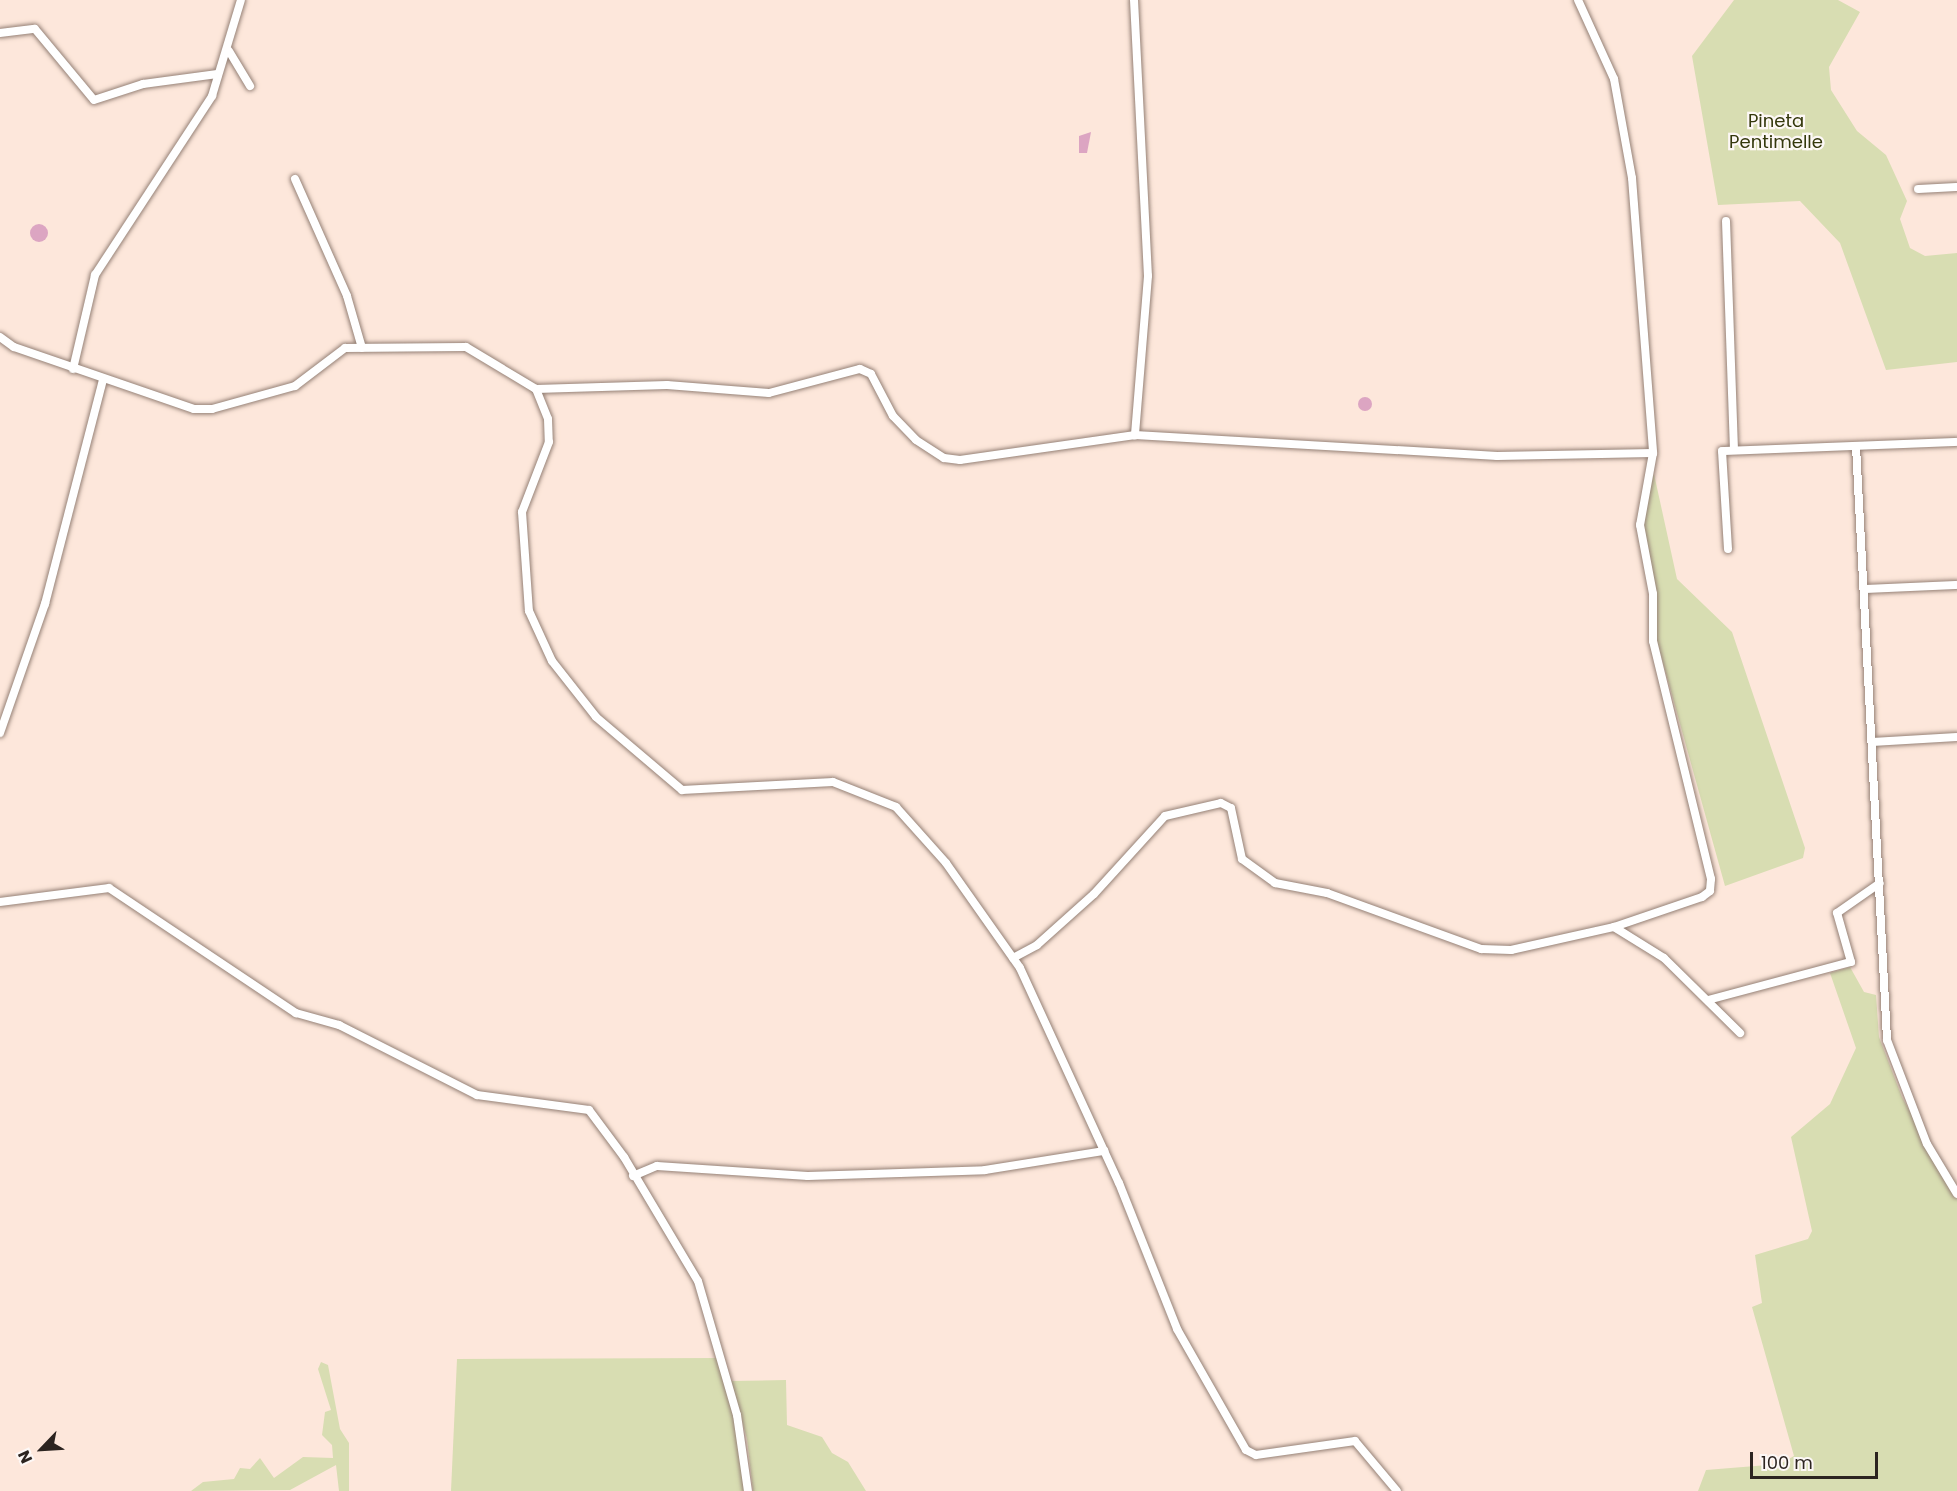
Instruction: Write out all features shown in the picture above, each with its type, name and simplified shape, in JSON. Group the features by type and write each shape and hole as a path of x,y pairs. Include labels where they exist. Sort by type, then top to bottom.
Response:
{"street":[{"path":"73,369 95,275 212,96 217,74 229,51 241,0"},
{"path":"1134,0 1148,276 1135,435"},
{"path":"1013,958 1037,945 1094,894 1165,816 1221,803 1231,808 1242,859 1275,883 1327,893 1481,949 1511,950 1614,927 1710,891 1653,640 1653,594 1640,525 1653,453 1627,149 1614,79 1578,0"},
{"path":"0,33 35,29 94,100 143,84 217,74"},
{"path":"229,51 250,86"},
{"path":"295,179 347,296 362,348"},
{"path":"1918,189 1957,187"},
{"path":"1726,221 1734,450"},
{"path":"0,337 73,369 165,402 212,409 295,386 336,352 362,348 466,347 536,389 668,385 769,393 860,369 880,387 903,428 944,458 985,457 1135,435 1497,456 1653,453"},
{"path":"0,733 45,604 103,379"},
{"path":"536,389 548,419 549,442 522,512 529,611 552,661 596,717 682,790 833,782 896,807 946,863 1013,958 1104,1151 1177,1329 1246,1449 1256,1455 1355,1441 1397,1491"},
{"path":"1728,549 1722,451 1957,442"},
{"path":"1856,446 1887,1040 1927,1144 1957,1194"},
{"path":"1864,589 1957,585"},
{"path":"1872,742 1957,737"},
{"path":"1707,1000 1851,962 1837,913 1880,884"},
{"path":"0,902 109,888 296,1013 339,1025 477,1095 589,1110 698,1281 737,1414 748,1491"},
{"path":"1614,927 1640,939 1740,1033"},
{"path":"633,1176 657,1166 808,1176 985,1170 1104,1151"}],"green space":[{"name":"Pineta Pentimelle","path":"1734,0 1838,0 1860,12 1829,67 1831,90 1857,131 1886,155 1907,201 1900,219 1910,248 1925,256 1957,253 1957,362 1886,370 1840,243 1800,201 1718,205 1692,56"},
{"path":"1654,474 1677,579 1732,632 1805,848 1803,858 1725,886 1657,641 1657,595 1641,513"},
{"path":"1850,967 1864,992 1876,995 1879,1037 1902,1097 1957,1199 1957,1491 1698,1491 1706,1470 1780,1464 1794,1456 1752,1307 1762,1303 1755,1255 1808,1239 1812,1231 1791,1137 1830,1104 1856,1048 1830,973"},
{"path":"718,1358 737,1414 747,1491 451,1491 457,1359"},
{"path":"321,1362 328,1365 340,1429 349,1443 349,1491 339,1491 336,1465 290,1490 191,1491 203,1482 234,1479 240,1468 250,1469 260,1458 274,1478 303,1457 333,1458 332,1445 322,1435 325,1412 331,1410 318,1369"},
{"path":"786,1380 787,1425 822,1437 832,1453 848,1462 866,1491 753,1491 747,1439 731,1381"}],"shaded area":[{"path":"1091,132 1087,153 1079,153 1079,136"},
{"path":"39,224 45,227 48,233 45,239 39,242 33,239 30,233 33,227"},
{"path":"1365,397 1370,399 1372,404 1370,409 1365,411 1360,409 1358,404 1360,399"}]}
